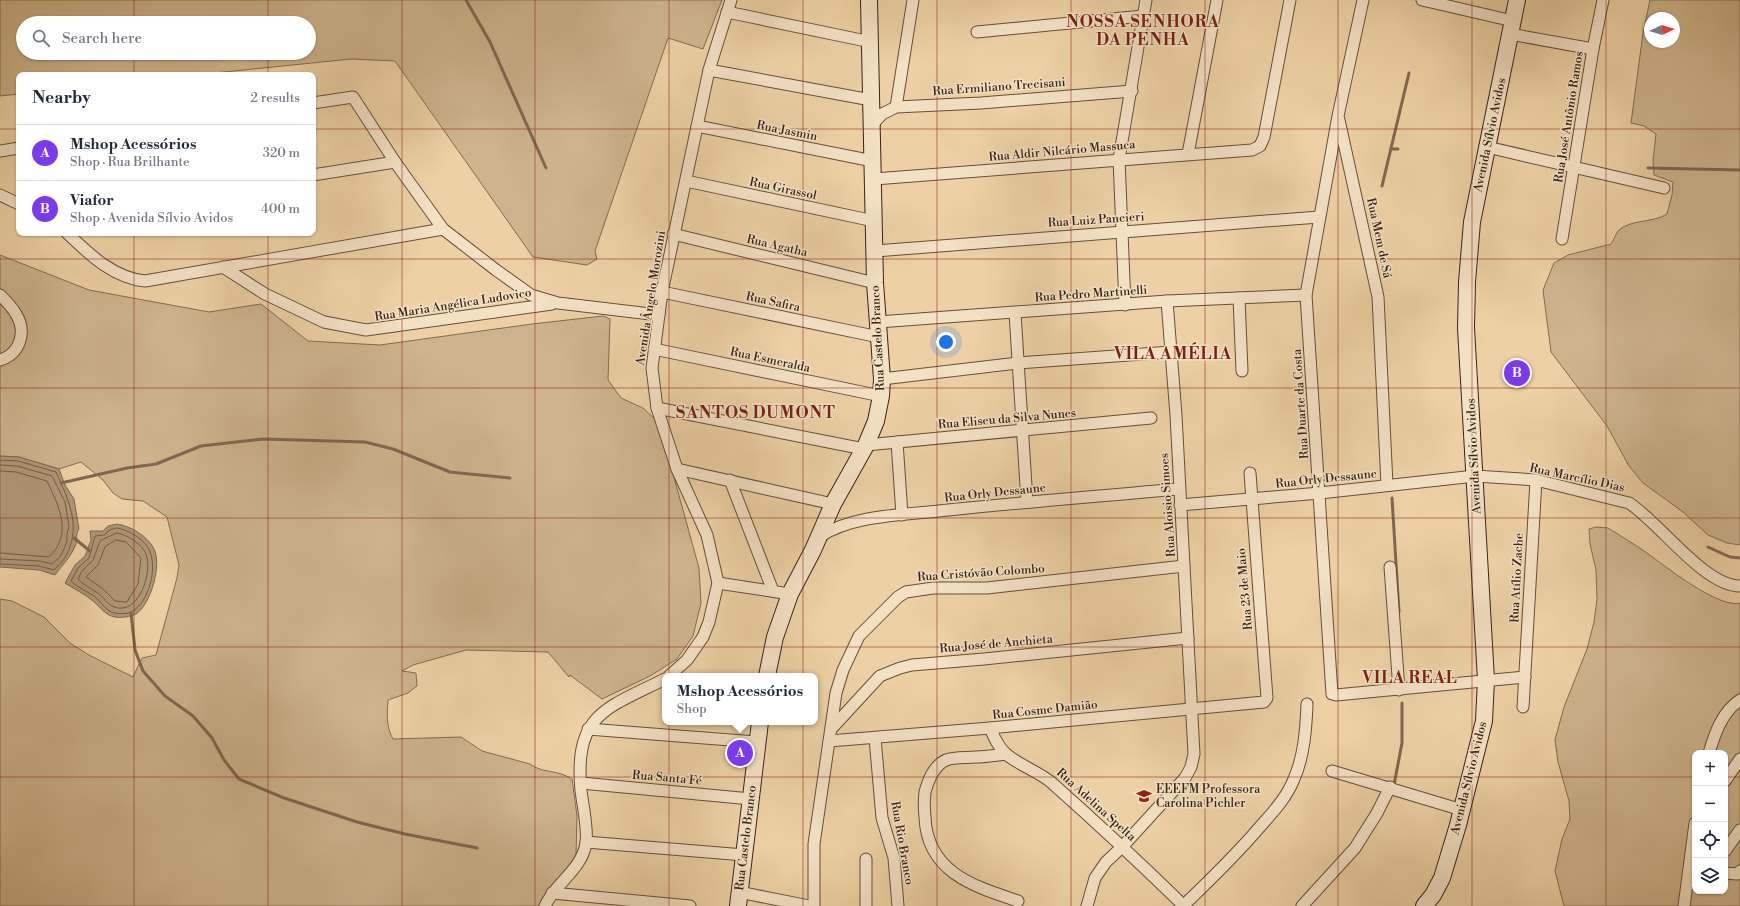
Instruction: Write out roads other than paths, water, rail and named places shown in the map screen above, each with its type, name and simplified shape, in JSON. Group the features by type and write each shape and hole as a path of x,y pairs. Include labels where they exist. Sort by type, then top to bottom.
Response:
{"main road":[{"name":"Rua Castelo Branco","path":"768,673 775,637 790,594 833,504 865,447 876,421 881,396 882,380 875,283 874,179 869,0"},
{"name":"Avenida Sílvio Avidos","path":"1424,906 1433,895 1442,878 1462,810 1484,722 1486,680 1466,328 1467,282 1472,222 1517,0"},
{"name":"Rua Castelo Branco","path":"738,899 751,799 756,742 759,725"}],"street":[{"name":"Avenida Ângelo Morozini","path":"672,673 687,660 703,637 709,622 718,582 707,535 677,469 657,408 652,376 654,349 662,292 673,234 686,181 708,70 732,0"},
{"path":"896,107 913,0"},
{"path":"1126,305 1121,231 1119,159 1132,91 1146,0"},
{"path":"1188,154 1217,0"},
{"name":"Rua Aldir Nilcário Massuca","path":"874,179 1119,159 1252,150 1260,146 1264,137 1290,0"},
{"name":"Rua Mem de Sá","path":"1363,0 1338,116 1378,297 1387,486"},
{"path":"1422,0 1512,28 1593,49"},
{"name":"Rua José Antônio Ramos","path":"1562,239 1593,49 1603,0"},
{"path":"727,12 871,42"},
{"path":"977,32 1143,16"},
{"path":"708,70 871,100"},
{"name":"Rua Ermiliano Trecisani","path":"872,124 882,114 896,107 981,103 1132,91"},
{"path":"316,103 350,97 355,99 395,162 443,229 531,295 558,303 659,315"},
{"name":"Rua Duarte da Costa","path":"1338,116 1306,295 1332,694 1336,695 1399,690"},
{"name":"Rua Jasmin","path":"697,126 873,161"},
{"path":"0,151 16,148"},
{"path":"1487,148 1575,166 1664,188"},
{"path":"316,175 395,162"},
{"name":"Rua Girassol","path":"686,181 874,222"},
{"path":"0,195 16,203"},
{"name":"Rua Luiz Pancieri","path":"875,251 1319,217"},
{"path":"70,236 97,260 120,275 135,280 145,281 443,229"},
{"name":"Rua Agatha","path":"673,234 875,283"},
{"name":"Rua Maria Angélica Ludovico","path":"223,267 265,294 324,322 366,330 558,303"},
{"name":"Rua Safira","path":"662,292 879,329"},
{"path":"0,295 17,316 21,334 20,343 12,354 0,360"},
{"name":"Rua Pedro Martinelli","path":"879,329 1015,313 1167,301 1306,295"},
{"path":"1239,298 1242,372"},
{"name":"Rua Aloisio Simoes","path":"1087,906 1099,871 1190,771 1194,754 1184,566 1167,301"},
{"path":"1015,313 1027,502"},
{"name":"Rua Esmeralda","path":"654,349 881,396"},
{"path":"882,380 1018,363 1171,352"},
{"name":"Rua Eliseu da Silva Nunes","path":"657,408 865,447 897,442 1151,418"},
{"path":"897,442 902,515"},
{"path":"677,469 833,504"},
{"name":"Rua 23 de Maio","path":"1250,473 1267,698 1264,702"},
{"name":"Rua Orly Dessaune","path":"1180,505 1320,493 1475,476"},
{"name":"Rua Marcílio Dias","path":"1475,476 1536,480 1629,503 1641,512 1688,556 1716,578 1732,586 1740,586"},
{"path":"730,480 773,591"},
{"name":"Rua Atílio Zache","path":"1523,707 1536,480"},
{"name":"Rua Orly Dessaune","path":"818,537 846,523 902,515 1027,502 1179,489"},
{"name":"Rua Cristóvão Colombo","path":"814,906 814,844 836,693 842,670 859,636 898,597 906,592 933,588 987,588 1184,566"},
{"path":"1390,567 1399,690 1525,676"},
{"path":"718,582 790,594"},
{"name":"Rua José de Anchieta","path":"832,728 870,684 880,676 895,669 912,665 1188,638"},
{"path":"545,906 552,893 578,863 586,842 580,760 588,729 595,719 611,706 662,680"},
{"path":"1710,750 1714,737 1724,716 1729,708 1740,700"},
{"name":"Rua Cosme Damião","path":"829,741 990,728 1264,702"},
{"path":"1184,906 1235,856 1281,803 1294,779 1299,761 1306,730 1307,704"},
{"name":"Rua Adelina Spelta","path":"990,728 996,741 1006,754 1044,776 1123,846 1184,906"},
{"path":"588,729 756,742"},
{"name":"Rua Rio Branco","path":"875,738 882,818 894,858 898,906"},
{"path":"1006,754 955,758 941,764 933,771 927,783 924,799 925,828 932,847 940,860 949,870 986,890 1018,901"},
{"path":"1728,777 1740,759"},
{"path":"1332,771 1390,787 1462,810"},
{"name":"Rua Santa Fé","path":"581,783 751,799"},
{"path":"1302,906 1355,848 1377,813 1390,787"},
{"path":"1728,847 1740,830"},
{"path":"586,842 744,855"},
{"path":"1684,906 1692,844"},
{"path":"866,859 866,906"},
{"path":"1728,874 1731,875 1740,871"},
{"path":"552,893 690,906"},
{"path":"738,899 809,906"}],"water":[{"path":"0,456 19,457 59,469 65,485 74,499 79,529 77,533 77,542 69,557 55,575 39,570 0,567"},
{"path":"117,524 133,529 148,540 154,549 157,564 154,584 146,602 136,614 123,617 109,615 90,598 65,583 75,565 85,556 91,540 90,531 103,531 108,526"}],"waterway":[{"path":"466,0 490,42 546,168"},
{"path":"1382,186 1409,73"},
{"path":"1391,149 1398,149"},
{"path":"1648,168 1740,170"},
{"path":"61,483 127,468 156,464 201,446 263,439 365,442 393,449 450,472 510,478"},
{"path":"1392,498 1399,612"},
{"path":"74,538 90,551"},
{"path":"1708,547 1730,557 1740,558"},
{"path":"131,613 135,650 143,671 165,696 193,716 212,738 224,760 239,779 284,798 357,822 405,834 477,848"},
{"path":"1394,785 1402,743 1402,703"}],"place":[{"name":"Viafor","path":"1517,373"},
{"name":"Mshop Acessórios","path":"740,753"},
{"name":"EEEFM Professora Carolina Pichler","path":"1144,796"}],"district":[{"name":"NOSSA SENHORA DA PENHA","path":"1143,31"},
{"name":"VILA AMÉLIA","path":"1173,354"},
{"name":"SANTOS DUMONT","path":"756,413"},
{"name":"VILA REAL","path":"1410,678"}]}
